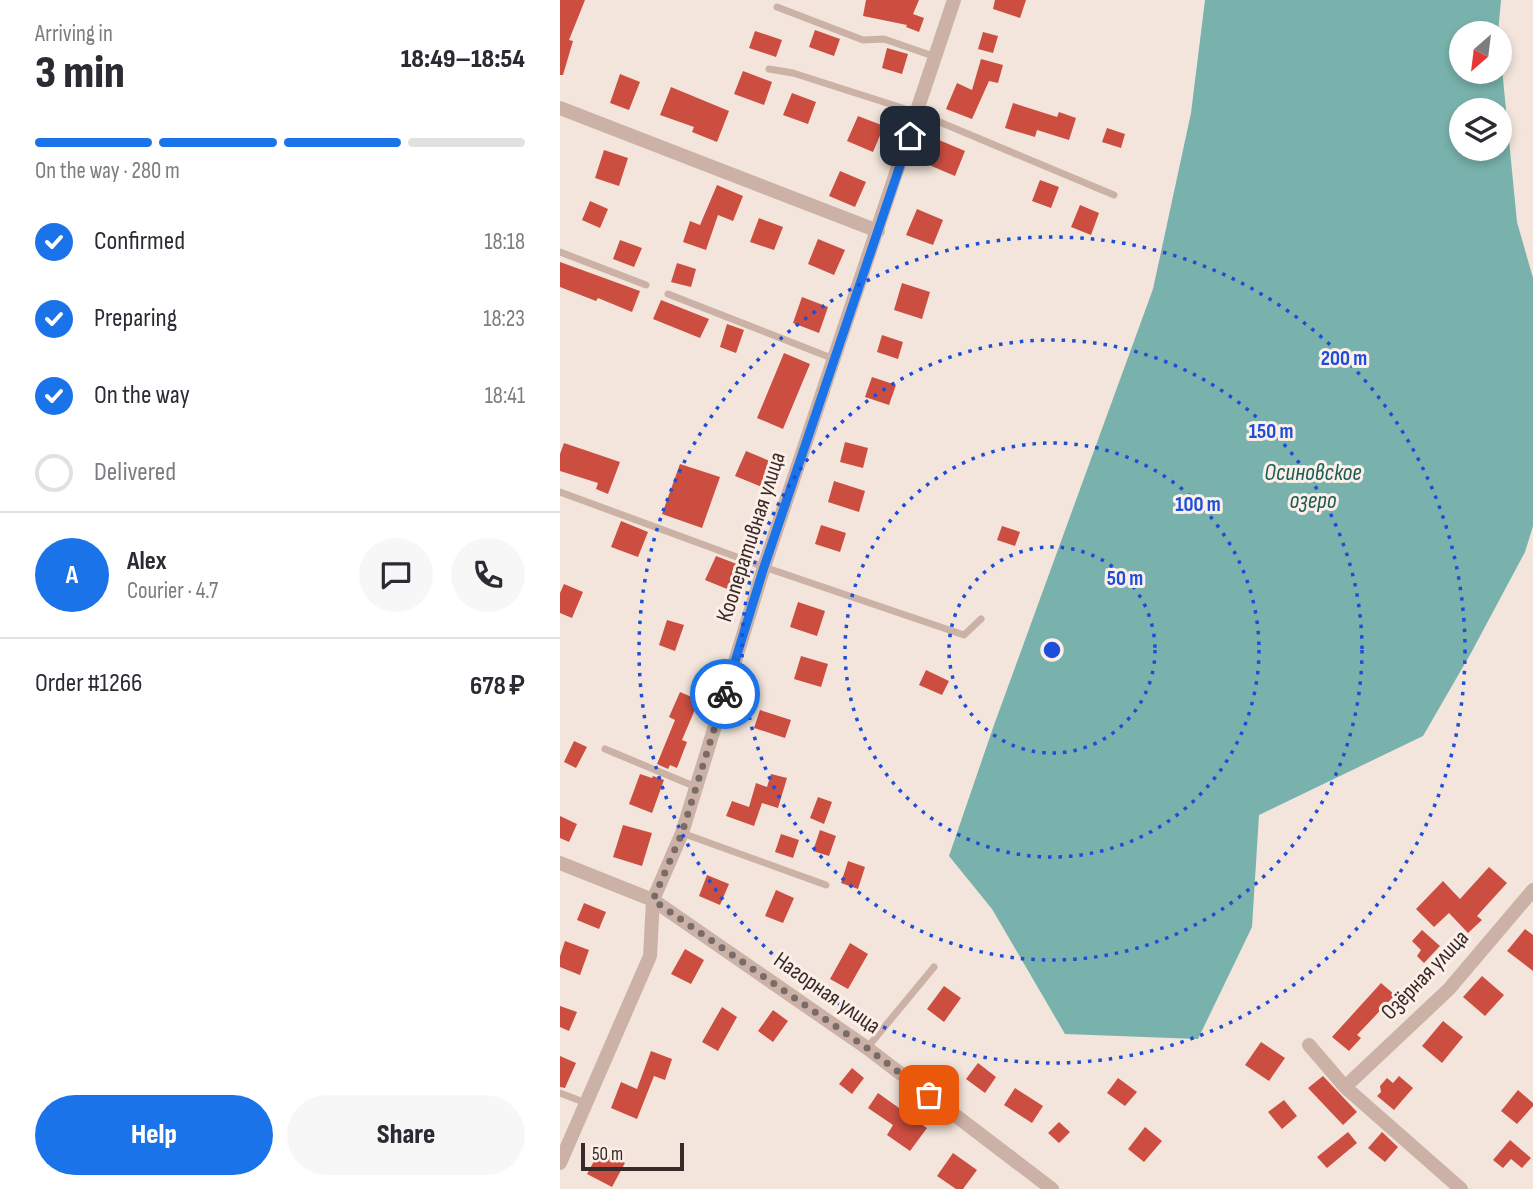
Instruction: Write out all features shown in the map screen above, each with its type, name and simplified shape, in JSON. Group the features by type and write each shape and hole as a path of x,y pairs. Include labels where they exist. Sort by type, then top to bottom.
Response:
{"street":[{"name":"Кооперативная улица","path":"560,1163 650,956 653,900 682,833 764,567 954,0"},
{"path":"560,108 878,231"},
{"name":"Нагорная улица","path":"560,863 653,900 867,1048 1052,1189"},
{"name":"Озёрная улица","path":"1345,1087 1449,989 1533,890"},
{"path":"1309,1045 1345,1087 1461,1189"}],"lane":[{"path":"777,7 863,40 884,39 936,57"},
{"path":"769,69 793,73 918,113 1114,195"},
{"path":"560,252 646,285"},
{"path":"668,294 834,359"},
{"path":"560,492 764,567 964,635 981,619"},
{"path":"605,749 696,787"},
{"path":"682,833 826,885"},
{"path":"867,1048 934,967"},
{"path":"560,1093 586,1103"}],"water":[{"name":"Осиновское озеро","path":"1205,0 1501,0 1499,21 1449,21 1449,84 1504,84 1505,98 1449,98 1449,161 1511,161 1517,222 1533,278 1533,526 1525,552 1423,736 1259,815 1252,927 1198,1039 1065,1034 992,909 949,856 1153,289 1191,113"}],"building":[{"path":"560,0 585,0 569,40 573,41 563,75 560,75"},
{"path":"866,0 919,0 913,14 924,18 919,32 906,27 907,25 863,16"},
{"path":"995,0 1026,0 1020,18 993,9"},
{"path":"815,30 840,39 834,56 809,47"},
{"path":"755,31 782,40 776,57 749,48"},
{"path":"983,32 998,36 993,53 978,49"},
{"path":"887,48 908,54 902,74 882,68"},
{"path":"981,59 1003,65 998,83 989,81 972,119 946,109 957,83 972,90"},
{"path":"743,71 772,82 764,105 734,94"},
{"path":"620,74 640,82 629,110 610,103"},
{"path":"671,87 729,111 717,142 692,132 694,127 660,115"},
{"path":"792,93 816,102 808,124 783,115"},
{"path":"1013,103 1057,117 1059,112 1076,118 1069,140 1037,130 1035,137 1005,128"},
{"path":"858,116 884,126 873,152 847,141"},
{"path":"1107,128 1125,134 1121,148 1102,142"},
{"path":"939,140 965,151 955,176 929,165"},
{"path":"604,150 628,158 619,186 595,178"},
{"path":"840,171 866,182 855,207 829,196"},
{"path":"1040,180 1059,187 1051,208 1032,201"},
{"path":"717,185 743,196 733,221 718,215 706,250 683,242 690,221 700,225"},
{"path":"590,201 608,209 600,228 582,220"},
{"path":"1080,205 1099,213 1091,235 1071,227"},
{"path":"917,209 943,220 933,245 906,235"},
{"path":"759,218 783,227 774,250 750,242"},
{"path":"818,239 845,250 834,275 808,264"},
{"path":"620,240 642,248 634,267 613,259"},
{"path":"560,262 640,291 632,312 560,287"},
{"path":"677,263 696,269 691,287 671,282"},
{"path":"902,283 930,292 922,319 894,310"},
{"path":"802,297 828,307 819,333 793,323"},
{"path":"661,300 709,319 700,338 653,319"},
{"path":"727,324 744,330 736,353 720,347"},
{"path":"882,335 903,342 898,359 877,352"},
{"path":"784,353 810,364 783,429 757,418"},
{"path":"872,377 896,385 889,405 865,397"},
{"path":"845,442 868,448 863,468 840,462"},
{"path":"564,443 620,462 608,494 596,489 598,483 560,471 560,454"},
{"path":"746,451 772,462 762,487 735,476"},
{"path":"680,464 720,477 702,528 662,514"},
{"path":"834,481 865,491 859,512 828,502"},
{"path":"621,521 648,532 638,557 611,547"},
{"path":"821,525 846,533 840,552 815,544"},
{"path":"1002,526 1020,532 1015,546 997,540"},
{"path":"716,556 742,566 732,591 705,580"},
{"path":"564,584 583,592 572,618 560,613 560,593"},
{"path":"798,602 825,611 817,636 790,627"},
{"path":"667,620 684,625 675,651 659,645"},
{"path":"801,656 828,664 821,687 794,679"},
{"path":"926,670 949,681 942,695 919,685"},
{"path":"680,692 699,700 682,740 687,742 677,768 670,765 668,769 657,764 675,720 669,717"},
{"path":"760,710 791,720 785,738 754,728"},
{"path":"574,741 587,747 576,768 564,762"},
{"path":"640,774 664,780 652,813 629,804"},
{"path":"771,774 787,778 778,808 762,803 754,826 726,816 732,801 749,807 756,783 767,787"},
{"path":"818,797 832,802 824,824 810,818"},
{"path":"560,816 577,824 569,842 560,838"},
{"path":"623,825 652,833 642,866 613,857"},
{"path":"820,830 836,836 829,856 813,851"},
{"path":"781,834 799,840 793,858 775,852"},
{"path":"848,861 865,867 858,889 841,883"},
{"path":"1489,867 1507,883 1477,916 1482,920 1468,933 1449,913 1434,927 1416,909 1443,881 1460,899"},
{"path":"707,875 729,884 720,905 699,896"},
{"path":"776,890 794,898 783,923 765,916"},
{"path":"584,903 606,912 599,929 577,920"},
{"path":"1525,929 1533,935 1533,971 1507,951"},
{"path":"1422,930 1440,946 1424,963 1417,956 1421,950 1412,941"},
{"path":"565,941 589,950 580,975 560,967"},
{"path":"850,943 868,954 848,989 830,979"},
{"path":"685,949 704,960 691,984 671,974"},
{"path":"1482,976 1504,995 1485,1016 1463,997"},
{"path":"1381,983 1395,995 1357,1035 1361,1038 1349,1051 1332,1037"},
{"path":"944,986 961,998 944,1022 927,1009"},
{"path":"560,1006 577,1012 569,1031 560,1027"},
{"path":"722,1007 737,1017 718,1051 702,1042"},
{"path":"773,1010 788,1021 773,1042 758,1031"},
{"path":"1443,1021 1463,1037 1442,1063 1422,1046"},
{"path":"1261,1042 1285,1058 1269,1081 1245,1065"},
{"path":"651,1051 672,1059 665,1080 654,1076 637,1119 611,1108 621,1082 637,1089"},
{"path":"560,1056 576,1063 565,1088 560,1087"},
{"path":"978,1063 996,1077 985,1093 966,1079"},
{"path":"852,1068 864,1078 852,1094 839,1084"},
{"path":"1323,1076 1357,1112 1343,1125 1308,1088"},
{"path":"1399,1076 1413,1088 1394,1110 1377,1096 1381,1092 1380,1086 1387,1078 1393,1083"},
{"path":"1118,1078 1137,1092 1125,1106 1107,1093"},
{"path":"1015,1088 1043,1106 1032,1123 1004,1105"},
{"path":"1518,1090 1533,1106 1517,1124 1501,1111"},
{"path":"878,1093 927,1128 910,1151 887,1135 893,1125 868,1108"},
{"path":"1284,1100 1297,1116 1282,1129 1268,1112"},
{"path":"1059,1122 1070,1132 1059,1143 1048,1133"},
{"path":"1145,1127 1162,1141 1144,1162 1128,1149"},
{"path":"1348,1132 1357,1143 1327,1168 1317,1157"},
{"path":"1382,1132 1398,1147 1385,1162 1368,1148"},
{"path":"1510,1140 1531,1158 1522,1168 1511,1159 1503,1168 1493,1160"},
{"path":"600,1150 625,1163 612,1187 587,1174"},
{"path":"953,1153 977,1170 963,1189 956,1189 937,1176"}],"way so far":[{"path":"725,694 682,833 653,900 867,1048 929,1095"}],"route":[{"path":"725,694 764,567 910,136"}]}
